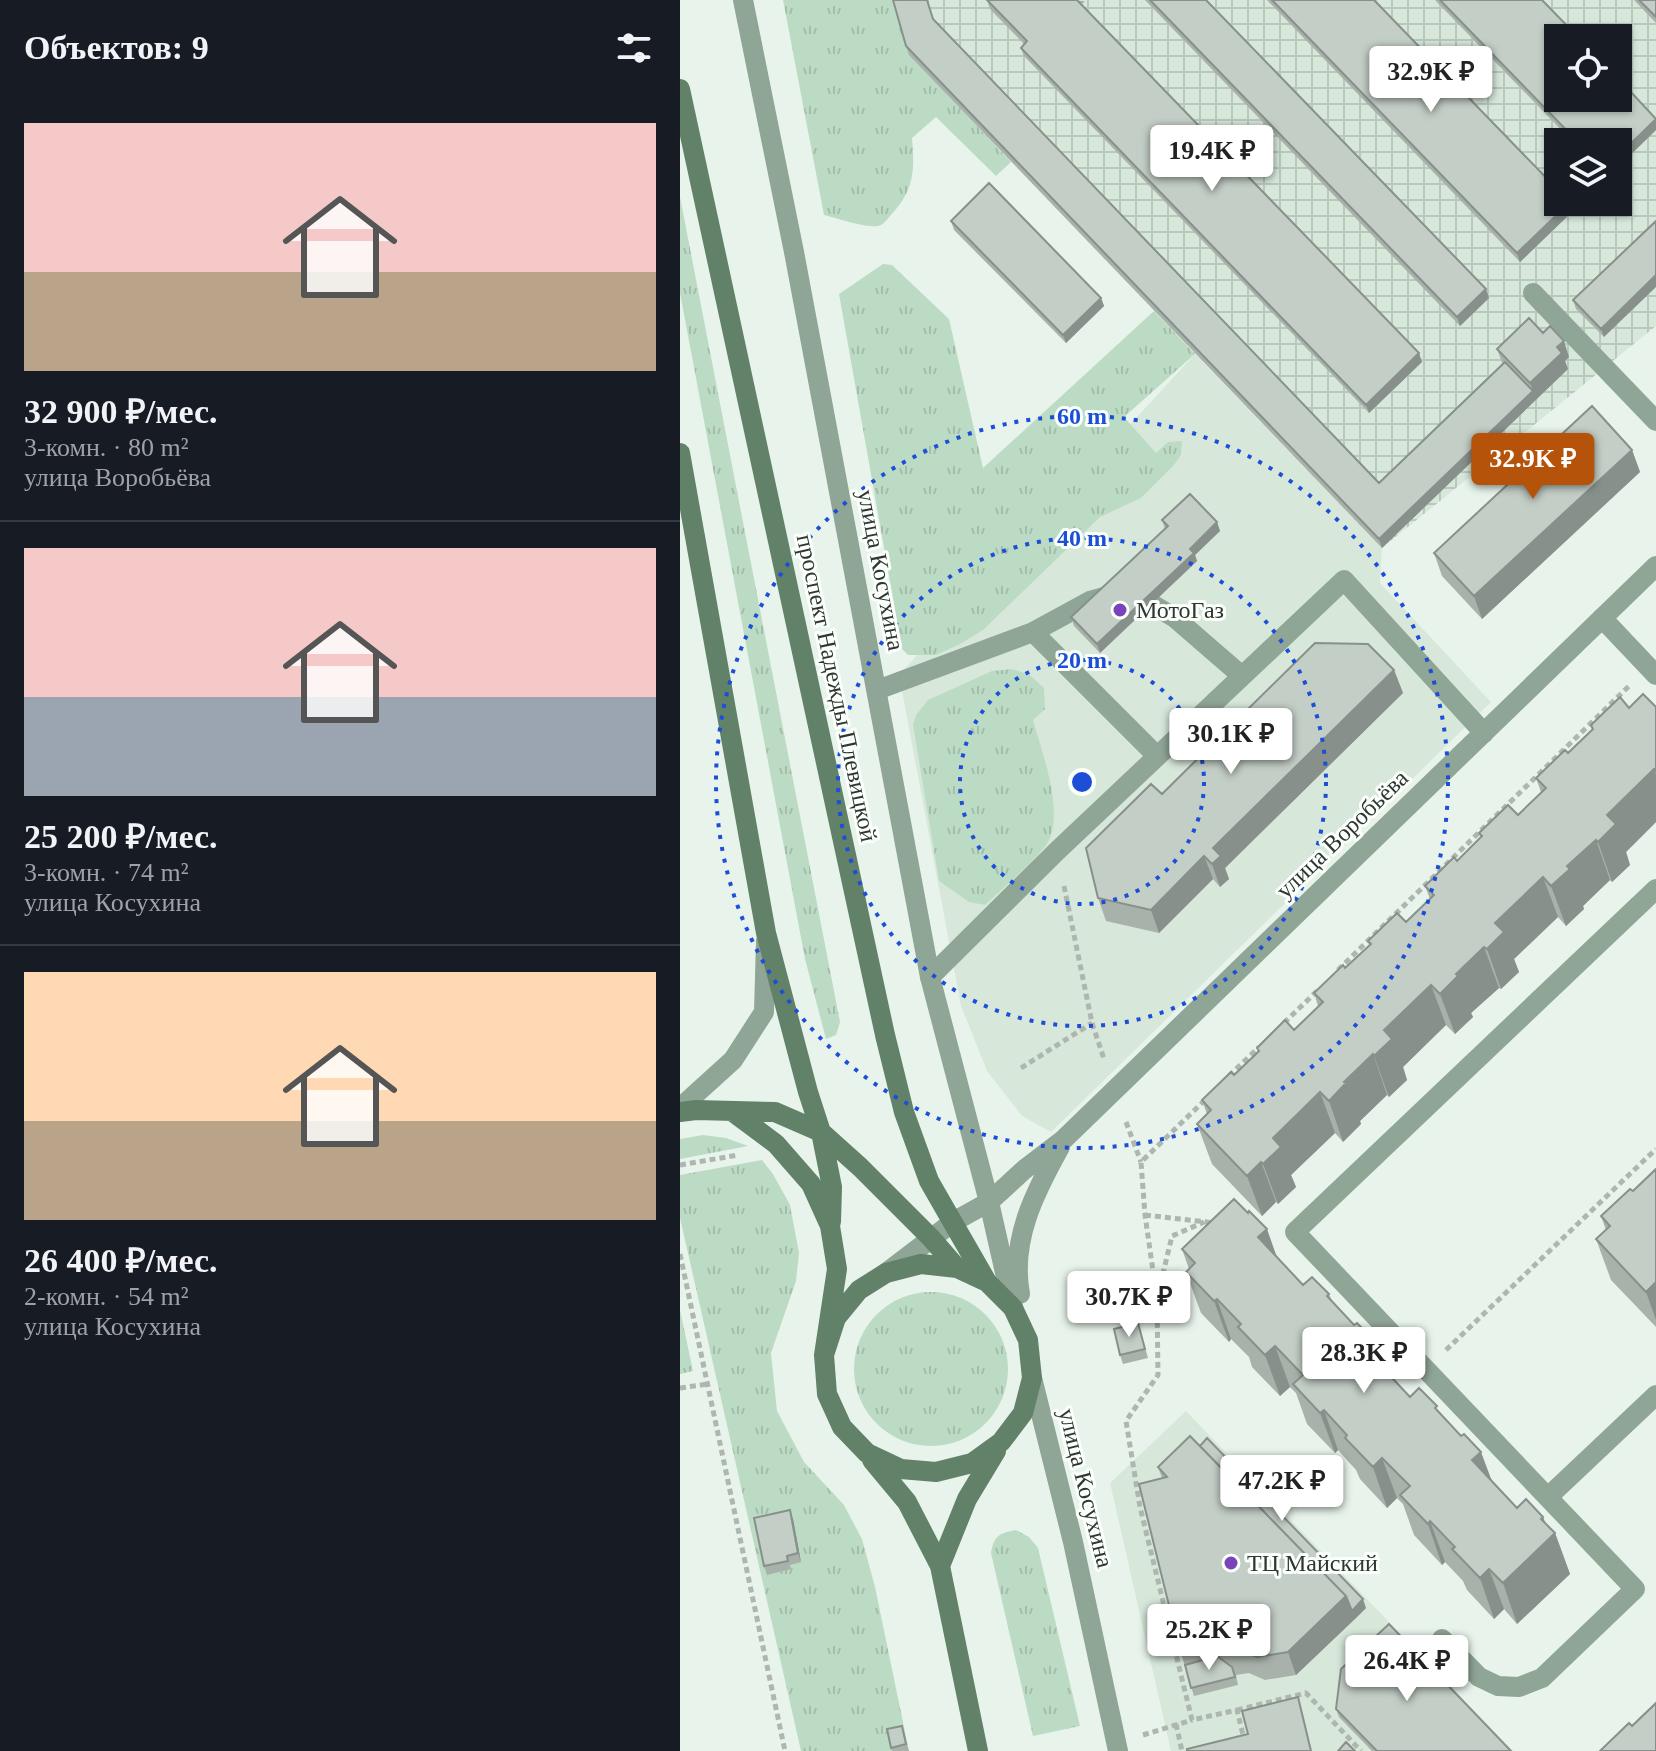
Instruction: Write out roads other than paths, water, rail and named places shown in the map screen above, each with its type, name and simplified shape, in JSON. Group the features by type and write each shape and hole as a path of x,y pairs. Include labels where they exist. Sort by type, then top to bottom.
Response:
{"main road":[{"name":"проспект Надежды Плевицкой","path":"680,89 904,1112 929,1181 987,1282"},
{"path":"680,453 766,933 821,1132 832,1187 830,1226 837,1269 824,1355 827,1394 842,1427 907,1502 940,1566 978,1751"},
{"path":"680,1110 775,1112 821,1132 860,1167 957,1268"},
{"path":"733,1112 776,1144 811,1184 830,1226"},
{"path":"824,1355 836,1318 859,1290 886,1273 921,1264 957,1268 987,1282 1013,1308 1028,1340 1032,1378 1023,1413 1001,1442 967,1499 940,1566"},
{"path":"867,1453 901,1469 936,1472 972,1463 1001,1442"}],"street":[{"name":"улица Косухина","path":"743,0 794,252 930,977 989,1202 1013,1308"},
{"path":"1533,293 1656,421"},
{"name":"улица Воробьёва","path":"1063,1140 1656,566"},
{"path":"930,977 1057,851 1344,580 1484,733"},
{"path":"877,690 1033,632 1090,601 1108,596"},
{"path":"1152,604 1175,618 1242,676"},
{"path":"1602,618 1652,671"},
{"path":"1033,632 1157,756"},
{"path":"1442,1639 1479,1677 1498,1686 1519,1687 1542,1678 1635,1589 1295,1232 1656,889"},
{"path":"680,1110 733,1060 764,1012 766,933"},
{"path":"886,1273 953,1222 989,1202 1063,1140"},
{"path":"1028,1340 1018,1285 1020,1244 1027,1211 1063,1140"},
{"name":"улица Косухина","path":"1032,1378 1073,1542 1118,1751"},
{"path":"1548,1497 1656,1395"}],"place":[{"name":"МотоГаз","path":"1120,610"},
{"name":"ТЦ Майский","path":"1231,1563"}]}
